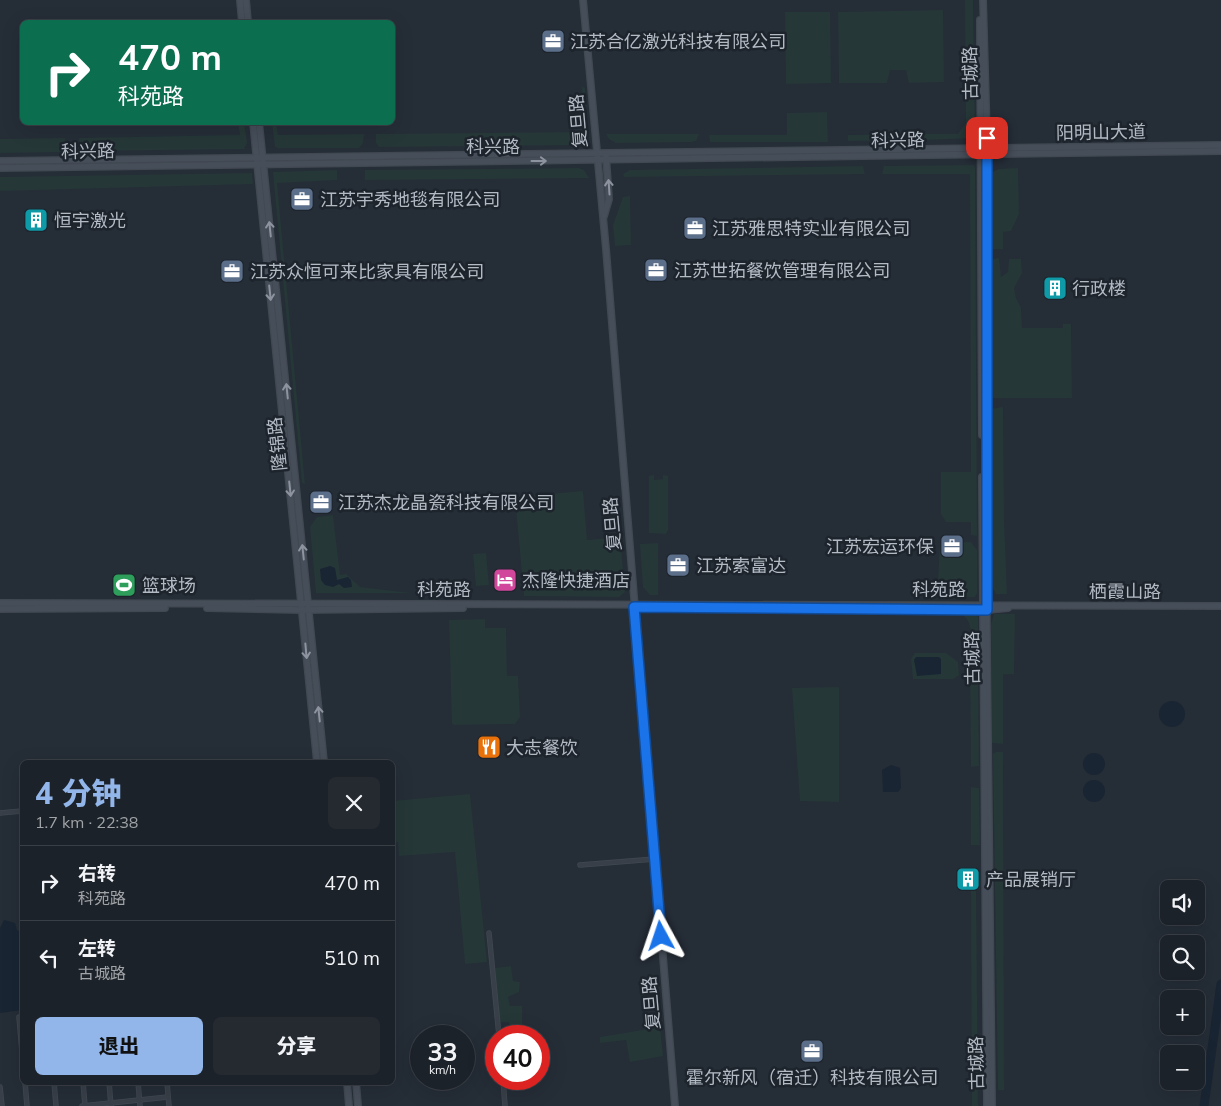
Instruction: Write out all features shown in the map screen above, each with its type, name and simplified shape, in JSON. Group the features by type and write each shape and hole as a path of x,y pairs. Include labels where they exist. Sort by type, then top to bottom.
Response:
{"main road":[{"path":"240,0 242,20"},
{"path":"246,0 248,20"},
{"name":"复旦路","path":"583,0 603,221 675,1106"},
{"name":"古城路","path":"982,0 987,1106"},
{"name":"隆锦路","path":"253,125 260,161"},
{"name":"隆锦路","path":"259,125 260,161 305,606 324,760"},
{"name":"阳明山大道","path":"984,151 1221,145"},
{"name":"科兴路","path":"0,162 260,161 984,151"},
{"name":"阳明山大道","path":"984,151 1221,151"},
{"path":"603,221 609,199 606,156"},
{"name":"科兴路","path":"0,168 260,161"},
{"name":"科苑路","path":"0,603 305,606 1029,606"},
{"name":"隆锦路","path":"305,606 317,760"},
{"name":"科苑路","path":"0,610 305,606"},
{"name":"栖霞山路","path":"1029,606 1221,606"},
{"name":"古城路","path":"984,607 992,1106"},
{"path":"347,1085 349,1106"},
{"path":"356,1085 358,1106"}],"street":[{"path":"0,812 20,811"},
{"path":"580,865 655,859"},
{"path":"490,934 498,1025"},
{"path":"19,1017 20,1029"},
{"path":"25,1085 28,1106"},
{"path":"54,1085 56,1106"},
{"path":"83,1085 84,1106 111,1105 168,1097"},
{"path":"109,1085 111,1105"},
{"path":"138,1085 140,1106"},
{"path":"167,1085 169,1106"},
{"path":"0,1087 2,1106"},
{"path":"504,1090 505,1106"}],"shaded area":[{"path":"965,0 973,0 975,138 924,140 924,134 958,134 966,123"},
{"path":"943,10 944,82 909,83 906,70 890,70 887,83 839,83 838,12"},
{"path":"785,12 830,12 831,83 786,84"},
{"path":"582,86 585,88 587,131 576,145 379,147 376,143 376,134 584,132"},
{"path":"827,112 828,142 710,142 709,135 787,135 787,113"},
{"path":"238,125 244,125 247,143 244,149 82,151 79,138 240,135"},
{"path":"272,125 276,125 278,135 364,134 363,143 359,148 275,147"},
{"path":"606,134 699,134 696,141 691,142 616,143 609,139"},
{"path":"916,134 915,140 848,141 848,135"},
{"path":"65,138 64,152 0,153 0,139"},
{"path":"974,165 977,536 971,535 971,522 946,522 941,514 941,472 971,472 970,174 882,174 884,166"},
{"path":"863,166 865,174 624,177 623,174 630,170"},
{"path":"579,168 584,170 589,178 365,180 365,170"},
{"path":"1018,168 1019,214 1011,231 1003,232 1003,249 992,249 989,244 989,174 999,169"},
{"path":"337,170 337,180 277,183 305,484 302,483 273,172"},
{"path":"252,173 253,184 0,191 0,177"},
{"path":"630,196 631,245 615,246 613,225 623,197"},
{"path":"999,258 1001,277 1008,272 1009,259 1021,259 1022,273 1014,288 1021,308 1022,328 1063,328 1063,324 1071,324 1072,398 991,398 989,263 992,259"},
{"path":"1003,407 1007,594 996,594 991,585 990,409"},
{"path":"654,475 654,480 663,479 663,475 668,476 668,530 666,534 649,533 649,476"},
{"path":"583,491 587,540 620,537 625,592 619,597 524,596 515,497"},
{"path":"333,515 340,575 346,574 360,587 411,593 316,593 310,527 317,517"},
{"path":"971,542 977,550 977,593 975,597 941,597 941,581 938,580 940,545 943,543"},
{"path":"658,543 658,595 650,595 643,587 640,544"},
{"path":"486,553 489,585 476,586 473,554"},
{"name":"篮球场","path":"114,579 134,579 134,590 114,591"},
{"path":"960,614 976,615 978,617 978,653 970,653 970,626 965,617"},
{"path":"994,614 1015,614 1014,674 1003,674 1003,744 992,743 991,625"},
{"path":"485,619 485,628 506,628 507,676 518,676 520,717 515,724 454,725 452,723 449,620"},
{"path":"915,653 946,653 958,662 959,675 953,679 913,679 911,659"},
{"path":"970,664 978,667 979,766 971,767"},
{"path":"839,687 839,802 800,801 792,688"},
{"path":"1003,752 1004,1090 998,1090 993,754"},
{"path":"971,787 979,788 980,845 971,845"},
{"path":"470,794 487,962 465,964 455,852 399,856 398,842 395,842 395,801"},
{"path":"971,889 976,889 978,1106 972,1106"},
{"path":"511,966 513,981 520,982 519,992 508,997 510,1006 522,1006 522,1025 509,1025 509,1022 500,1022 495,968"},
{"path":"660,1027 663,1056 630,1062 626,1040 600,1043 600,1037"}],"water":[{"path":"330,566 335,568 337,580 348,577 351,580 352,587 344,588 339,584 333,587 325,585 321,580 320,569"},
{"path":"916,657 939,657 941,659 941,674 917,676 914,660"},
{"path":"1172,701 1181,705 1185,714 1181,723 1172,727 1163,723 1159,714 1163,705"},
{"path":"1094,753 1102,756 1105,764 1102,772 1094,775 1086,772 1083,764 1086,756"},
{"path":"891,765 900,768 901,788 898,792 883,792 882,770"},
{"path":"1094,780 1102,783 1105,791 1102,799 1094,802 1086,799 1083,791 1086,783"},
{"path":"4,920 15,923 17,930 20,932 20,1010 0,1013 0,928"}],"waterway":[{"path":"1204,1106 1221,984"}],"place":[{"name":"江苏合亿激光科技有限公司","path":"553,41"},
{"name":"江苏宇秀地毯有限公司","path":"302,199"},
{"name":"恒宇激光","path":"36,220"},
{"name":"江苏雅思特实业有限公司","path":"695,228"},
{"name":"江苏世拓餐饮管理有限公司","path":"656,270"},
{"name":"江苏众恒可来比家具有限公司","path":"232,271"},
{"name":"行政楼","path":"1055,288"},
{"name":"江苏杰龙晶瓷科技有限公司","path":"321,502"},
{"name":"江苏宏运环保","path":"952,546"},
{"name":"江苏索富达","path":"678,565"},
{"name":"杰隆快捷酒店","path":"505,580"},
{"name":"篮球场","path":"124,585"},
{"name":"大志餐饮","path":"489,747"},
{"name":"产品展销厅","path":"968,879"},
{"name":"霍尔新风（宿迁）科技有限公司","path":"812,1051"}],"route":[{"path":"661,936 634,607 987,610 985,464 987,138"}]}
